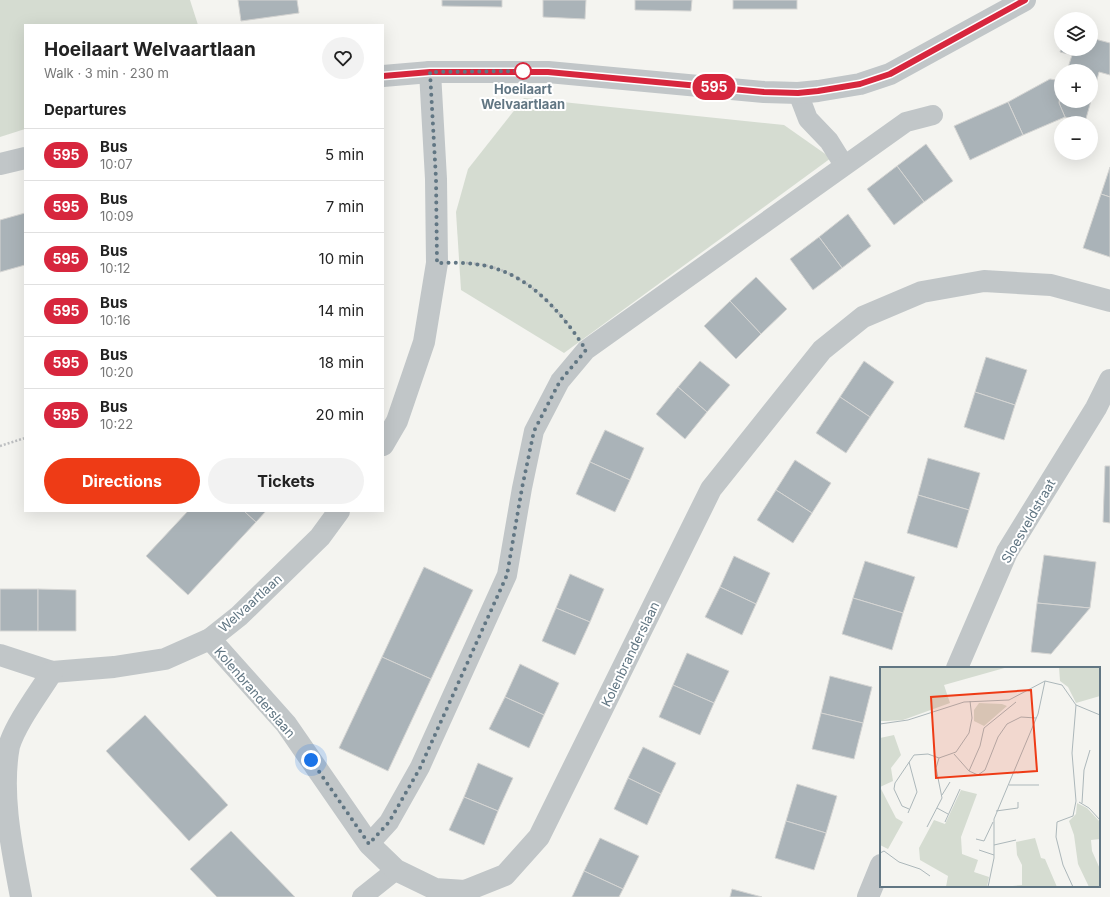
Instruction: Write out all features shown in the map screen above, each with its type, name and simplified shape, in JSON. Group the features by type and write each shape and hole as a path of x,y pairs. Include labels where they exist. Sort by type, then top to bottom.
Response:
{"street":[{"path":"384,76 430,72 548,72 764,92 798,93 860,84 890,74 1025,0"},
{"path":"384,443 398,421 424,342 437,263 436,179 430,72"},
{"path":"0,164 24,158"},
{"name":"Kolenbranderslaan","path":"210,639 286,724 369,844 396,870 435,889 465,891 505,875 539,837 711,488 822,350 863,317 922,292 984,281 1051,286 1110,302"},
{"name":"Sloesveldstraat","path":"957,667 1007,552 1096,408 1110,380"},
{"name":"Welvaartlaan","path":"0,655 52,672 114,667 165,659 210,639 239,616 320,537 338,512"},
{"path":"21,897 8,826 4,786 10,746 23,720 52,672"},
{"path":"868,897 880,867"}],"lane":[{"path":"798,93 808,119 829,141 844,165"},
{"path":"369,844 389,822 420,768 507,575 522,488 534,431 560,381 586,350 844,165 906,122 933,115"},
{"path":"362,897 396,870"}],"path":[{"path":"437,263 475,264 503,270 526,282 556,309 586,350"},
{"path":"0,446 24,438"}],"shaded area":[{"path":"0,0 190,0 198,24 24,24 24,129 0,137"},
{"path":"524,98 784,125 831,158 564,353 461,290 456,212 468,169"}],"building":[{"path":"238,0 297,0 299,13 241,21"},
{"path":"442,0 502,0 502,7 442,6"},
{"path":"543,0 586,0 585,19 543,17"},
{"path":"635,0 692,0 691,11 635,10"},
{"path":"733,0 797,0 797,9 733,9"},
{"path":"1098,40 1110,43 1110,75 1099,72 1098,76 1098,64 1069,64 1072,56 1098,56"},
{"path":"1050,79 1054,80 1054,108 1061,108 1065,116 1054,116 1054,122 1023,135 1008,102"},
{"path":"1008,102 1023,135 970,160 954,126"},
{"path":"1061,108 1089,108 1087,116 1065,116"},
{"path":"926,144 953,181 924,202 897,166"},
{"path":"897,166 924,202 894,225 867,189"},
{"path":"1110,167 1110,197 1101,194"},
{"path":"1101,194 1110,197 1110,257 1083,248"},
{"path":"24,213 24,265 0,272 0,220"},
{"path":"848,214 871,246 842,268 819,237"},
{"path":"819,237 842,268 813,290 790,259"},
{"path":"756,277 787,309 761,334 730,301"},
{"path":"730,301 761,334 736,359 704,326"},
{"path":"986,357 1027,370 1015,405 975,392"},
{"path":"700,361 730,385 707,412 678,387"},
{"path":"864,361 894,382 870,417 840,397"},
{"path":"678,387 707,412 685,439 656,414"},
{"path":"975,392 1015,405 1004,440 964,427"},
{"path":"840,397 870,417 846,453 816,433"},
{"path":"605,430 644,448 630,480 590,462"},
{"path":"928,458 980,473 969,510 918,495"},
{"path":"795,460 831,483 812,513 776,490"},
{"path":"590,462 630,480 615,512 576,494"},
{"path":"1105,466 1110,466 1110,523 1103,522"},
{"path":"776,490 812,513 793,543 757,520"},
{"path":"918,495 969,510 957,548 907,533"},
{"path":"187,512 245,512 256,522 188,595 146,556"},
{"path":"245,512 265,512 256,522"},
{"path":"1044,555 1096,562 1090,608 1037,603"},
{"path":"734,556 770,573 756,604 720,587"},
{"path":"865,561 915,577 903,613 853,598"},
{"path":"424,567 473,590 431,679 382,657"},
{"path":"570,574 604,589 590,622 556,608"},
{"path":"720,587 756,604 742,635 705,617"},
{"path":"0,589 38,589 38,631 0,631"},
{"path":"38,589 76,590 76,631 38,631"},
{"path":"853,598 903,613 892,650 842,634"},
{"path":"1037,603 1090,608 1051,654 1031,652"},
{"path":"556,608 590,622 575,655 542,641"},
{"path":"687,653 729,671 714,703 673,685"},
{"path":"382,657 431,679 388,771 339,748"},
{"path":"520,664 559,683 544,715 505,697"},
{"path":"830,676 872,687 863,723 821,713"},
{"path":"673,685 714,703 700,735 659,717"},
{"path":"505,697 544,715 529,748 489,729"},
{"path":"821,713 863,723 854,759 812,749"},
{"path":"145,715 228,805 189,841 106,751"},
{"path":"643,747 676,763 661,794 628,778"},
{"path":"478,763 513,778 498,811 464,797"},
{"path":"628,778 661,794 647,825 614,809"},
{"path":"797,784 837,796 826,833 786,821"},
{"path":"464,797 498,811 484,845 449,830"},
{"path":"786,821 826,833 814,870 775,858"},
{"path":"231,831 295,897 217,897 190,869"},
{"path":"600,838 639,856 623,889 584,871"},
{"path":"584,871 623,889 619,897 572,897"},
{"path":"732,889 762,897 730,897"}],"bus line":[{"name":"595","path":"384,76 430,72 534,71 764,92 798,93 818,91 860,84 890,74 1025,0"}],"place":[{"name":"Hoeilaart Welvaartlaan","path":"523,71"}],"route":[{"path":"311,760 369,844 389,822 420,768 507,575 515,536 522,488 534,431 560,381 586,350 556,309 526,282 503,270 475,264 437,263 436,179 430,72 523,71"}]}
